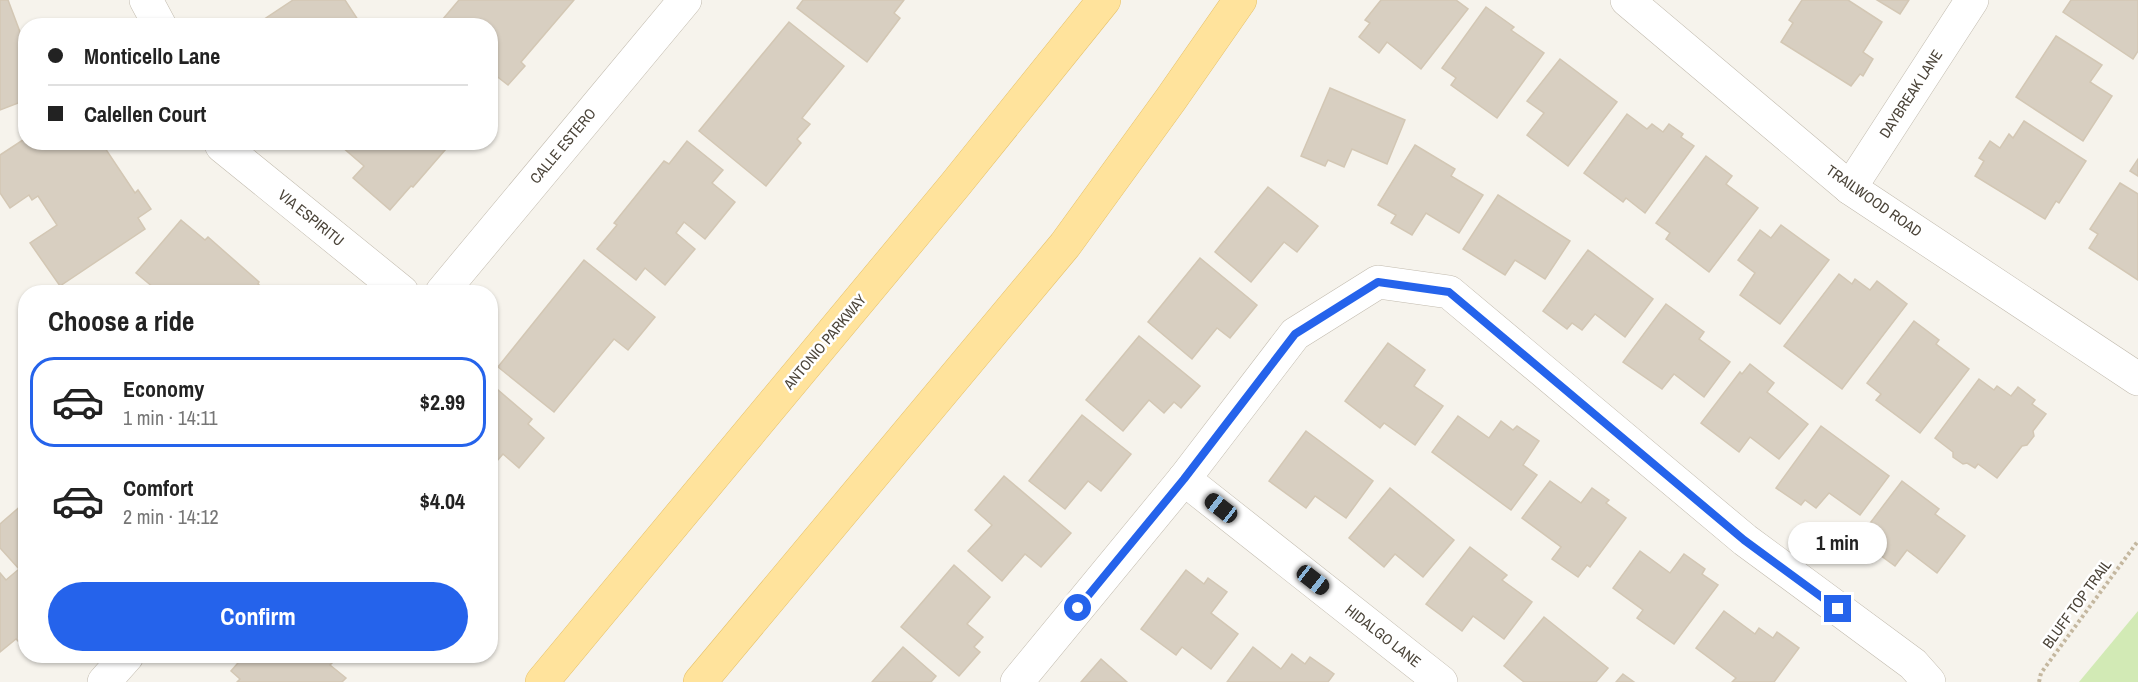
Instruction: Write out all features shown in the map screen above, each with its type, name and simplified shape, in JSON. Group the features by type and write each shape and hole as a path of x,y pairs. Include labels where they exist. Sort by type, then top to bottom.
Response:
{"main road":[{"name":"ANTONIO PARKWAY","path":"542,682 955,185 1104,0"},
{"path":"700,682 1065,245 1240,0"}],"street":[{"path":"146,0 156,18"},
{"name":"CALLE ESTERO","path":"448,285 685,0"},
{"name":"TRAILWOOD ROAD","path":"1627,0 1850,188 2138,379"},
{"name":"DAYBREAK LANE","path":"1850,188 1972,0"},
{"name":"VIA ESPIRITU","path":"227,150 393,285"},
{"path":"1017,682 1184,479 1295,334 1378,282 1449,292 1744,540 1913,664 1929,682"},
{"name":"HIDALGO LANE","path":"1184,479 1441,682"},
{"path":"104,682 121,663"}],"path":[{"name":"BLUFF TOP TRAIL","path":"2039,682 2041,673 2138,541"}],"green space":[{"path":"2138,611 2138,682 2079,682"}],"building":[{"path":"0,0 8,0 18,27 18,103 0,110"},
{"path":"293,0 345,0 357,18 266,18"},
{"path":"459,0 574,0 521,62 525,66 508,85 498,77 498,18 444,18"},
{"path":"803,0 904,0 894,13 900,18 867,62 797,8"},
{"path":"1381,0 1456,0 1468,9 1421,69 1387,42 1379,53 1359,37 1370,23 1365,20"},
{"path":"1802,0 1848,0 1882,22 1863,52 1873,59 1863,76 1860,74 1851,86 1781,42 1793,23 1789,20"},
{"path":"1877,0 1909,0 1900,14"},
{"path":"2071,0 2138,0 2138,51 2133,59 2063,12"},
{"path":"1486,7 1514,27 1511,30 1544,53 1497,118 1451,85 1456,78 1442,68"},
{"path":"789,22 844,66 802,118 810,124 797,139 801,143 766,186 699,131"},
{"path":"2056,36 2102,65 2090,82 2112,96 2083,141 2016,97"},
{"path":"1560,59 1617,102 1568,166 1527,135 1544,113 1527,101"},
{"path":"1330,88 1405,120 1387,164 1352,149 1344,167 1328,160 1325,166 1301,156"},
{"path":"1627,114 1647,129 1652,124 1663,132 1669,124 1683,134 1681,137 1694,146 1645,213 1626,198 1623,202 1584,173"},
{"path":"2024,121 2086,161 2059,203 2056,201 2045,219 1975,176 1984,161 1979,158 1990,141 2000,148 2009,134 2013,138"},
{"path":"687,141 723,170 712,183 735,202 705,239 684,222 676,233 695,249 665,285 645,268 636,280 597,249 617,225 614,223 664,161 669,164"},
{"path":"18,143 18,150 106,150 135,193 138,190 151,209 138,218 145,229 59,285 30,243 57,225 38,196 32,200 29,195 10,208 0,193 0,155"},
{"path":"1415,145 1455,169 1451,176 1483,195 1459,233 1426,213 1412,235 1391,223 1396,215 1378,205"},
{"path":"345,150 445,150 390,210 353,178 364,166"},
{"path":"1706,156 1732,176 1726,184 1758,208 1709,272 1666,239 1670,233 1656,223"},
{"path":"2138,159 2138,176 2130,171"},
{"path":"2120,183 2138,194 2138,280 2089,248 2098,234 2090,229"},
{"path":"1268,187 1318,226 1297,252 1284,242 1251,282 1215,252"},
{"path":"1498,195 1570,241 1545,279 1515,260 1505,275 1463,249"},
{"path":"181,220 205,240 208,237 259,282 259,285 151,285 136,273"},
{"path":"1781,225 1829,260 1780,324 1740,295 1755,273 1738,260 1760,230 1771,238"},
{"path":"1588,250 1653,299 1625,337 1595,314 1582,330 1572,323 1567,329 1543,311"},
{"path":"1200,258 1257,305 1230,338 1217,328 1192,359 1148,322"},
{"path":"584,260 655,317 628,350 614,339 554,412 498,367"},
{"path":"1839,274 1852,284 1855,279 1870,290 1877,281 1907,304 1842,389 1784,346"},
{"path":"1666,304 1704,332 1699,339 1730,362 1704,397 1674,374 1662,389 1623,362"},
{"path":"1914,321 1939,340 1936,344 1969,369 1920,433 1876,400 1881,394 1867,383"},
{"path":"1139,336 1200,386 1181,408 1174,402 1164,413 1149,400 1123,431 1086,400"},
{"path":"1388,343 1425,370 1414,386 1443,406 1415,445 1384,423 1380,428 1345,401"},
{"path":"1750,364 1774,383 1767,392 1808,424 1779,459 1750,437 1739,452 1701,423 1740,372 1742,374"},
{"path":"1979,379 1994,390 1997,386 2011,396 2018,387 2035,400 2032,404 2046,414 2033,431 2034,436 2027,445 2022,446 1997,478 1978,464 1975,468 1967,463 1963,464 1953,457 1953,452 1935,438"},
{"path":"498,390 532,419 528,424 544,438 519,468 503,454 498,460"},
{"path":"1082,415 1131,454 1101,491 1088,481 1065,509 1029,481"},
{"path":"1458,416 1489,438 1501,421 1513,430 1517,426 1539,441 1523,465 1537,475 1511,510 1432,452"},
{"path":"1821,426 1889,476 1860,515 1829,493 1816,508 1805,500 1801,505 1776,488"},
{"path":"1306,431 1373,481 1346,518 1315,496 1306,508 1269,481"},
{"path":"1004,476 1071,533 1041,567 1025,554 1002,581 968,551 992,525 975,510"},
{"path":"1550,481 1581,503 1592,488 1609,500 1606,503 1626,518 1590,567 1587,565 1578,577 1552,559 1561,547 1522,518"},
{"path":"1902,481 1939,509 1935,514 1965,536 1937,573 1907,550 1895,566 1858,539"},
{"path":"1390,488 1454,540 1423,577 1395,554 1384,567 1349,538"},
{"path":"18,508 18,568 0,548 0,524"},
{"path":"1470,547 1507,575 1502,580 1532,602 1504,639 1473,616 1462,631 1426,604"},
{"path":"1640,551 1670,573 1684,554 1705,569 1702,574 1718,585 1674,644 1637,618 1643,610 1613,588"},
{"path":"954,565 990,597 967,624 983,637 974,647 980,652 959,676 901,627"},
{"path":"18,570 18,641 16,639 0,652 0,573 6,580"},
{"path":"1186,570 1204,584 1208,578 1227,592 1211,613 1238,634 1211,669 1182,647 1176,655 1141,629"},
{"path":"1724,611 1755,634 1759,628 1773,638 1777,632 1799,648 1774,682 1732,682 1736,678 1696,648"},
{"path":"1544,617 1608,668 1596,682 1524,682 1504,666"},
{"path":"903,647 936,676 931,682 872,682"},
{"path":"1253,647 1281,669 1292,654 1305,664 1310,657 1334,674 1328,682 1227,682"},
{"path":"1101,659 1127,682 1081,682"},
{"path":"238,663 332,663 330,665 346,678 342,682 237,682 240,679 231,671"},
{"path":"1623,674 1634,682 1616,682"}],"route":[{"path":"1078,608 1184,479 1295,334 1378,282 1449,292 1744,540 1838,609"}]}
